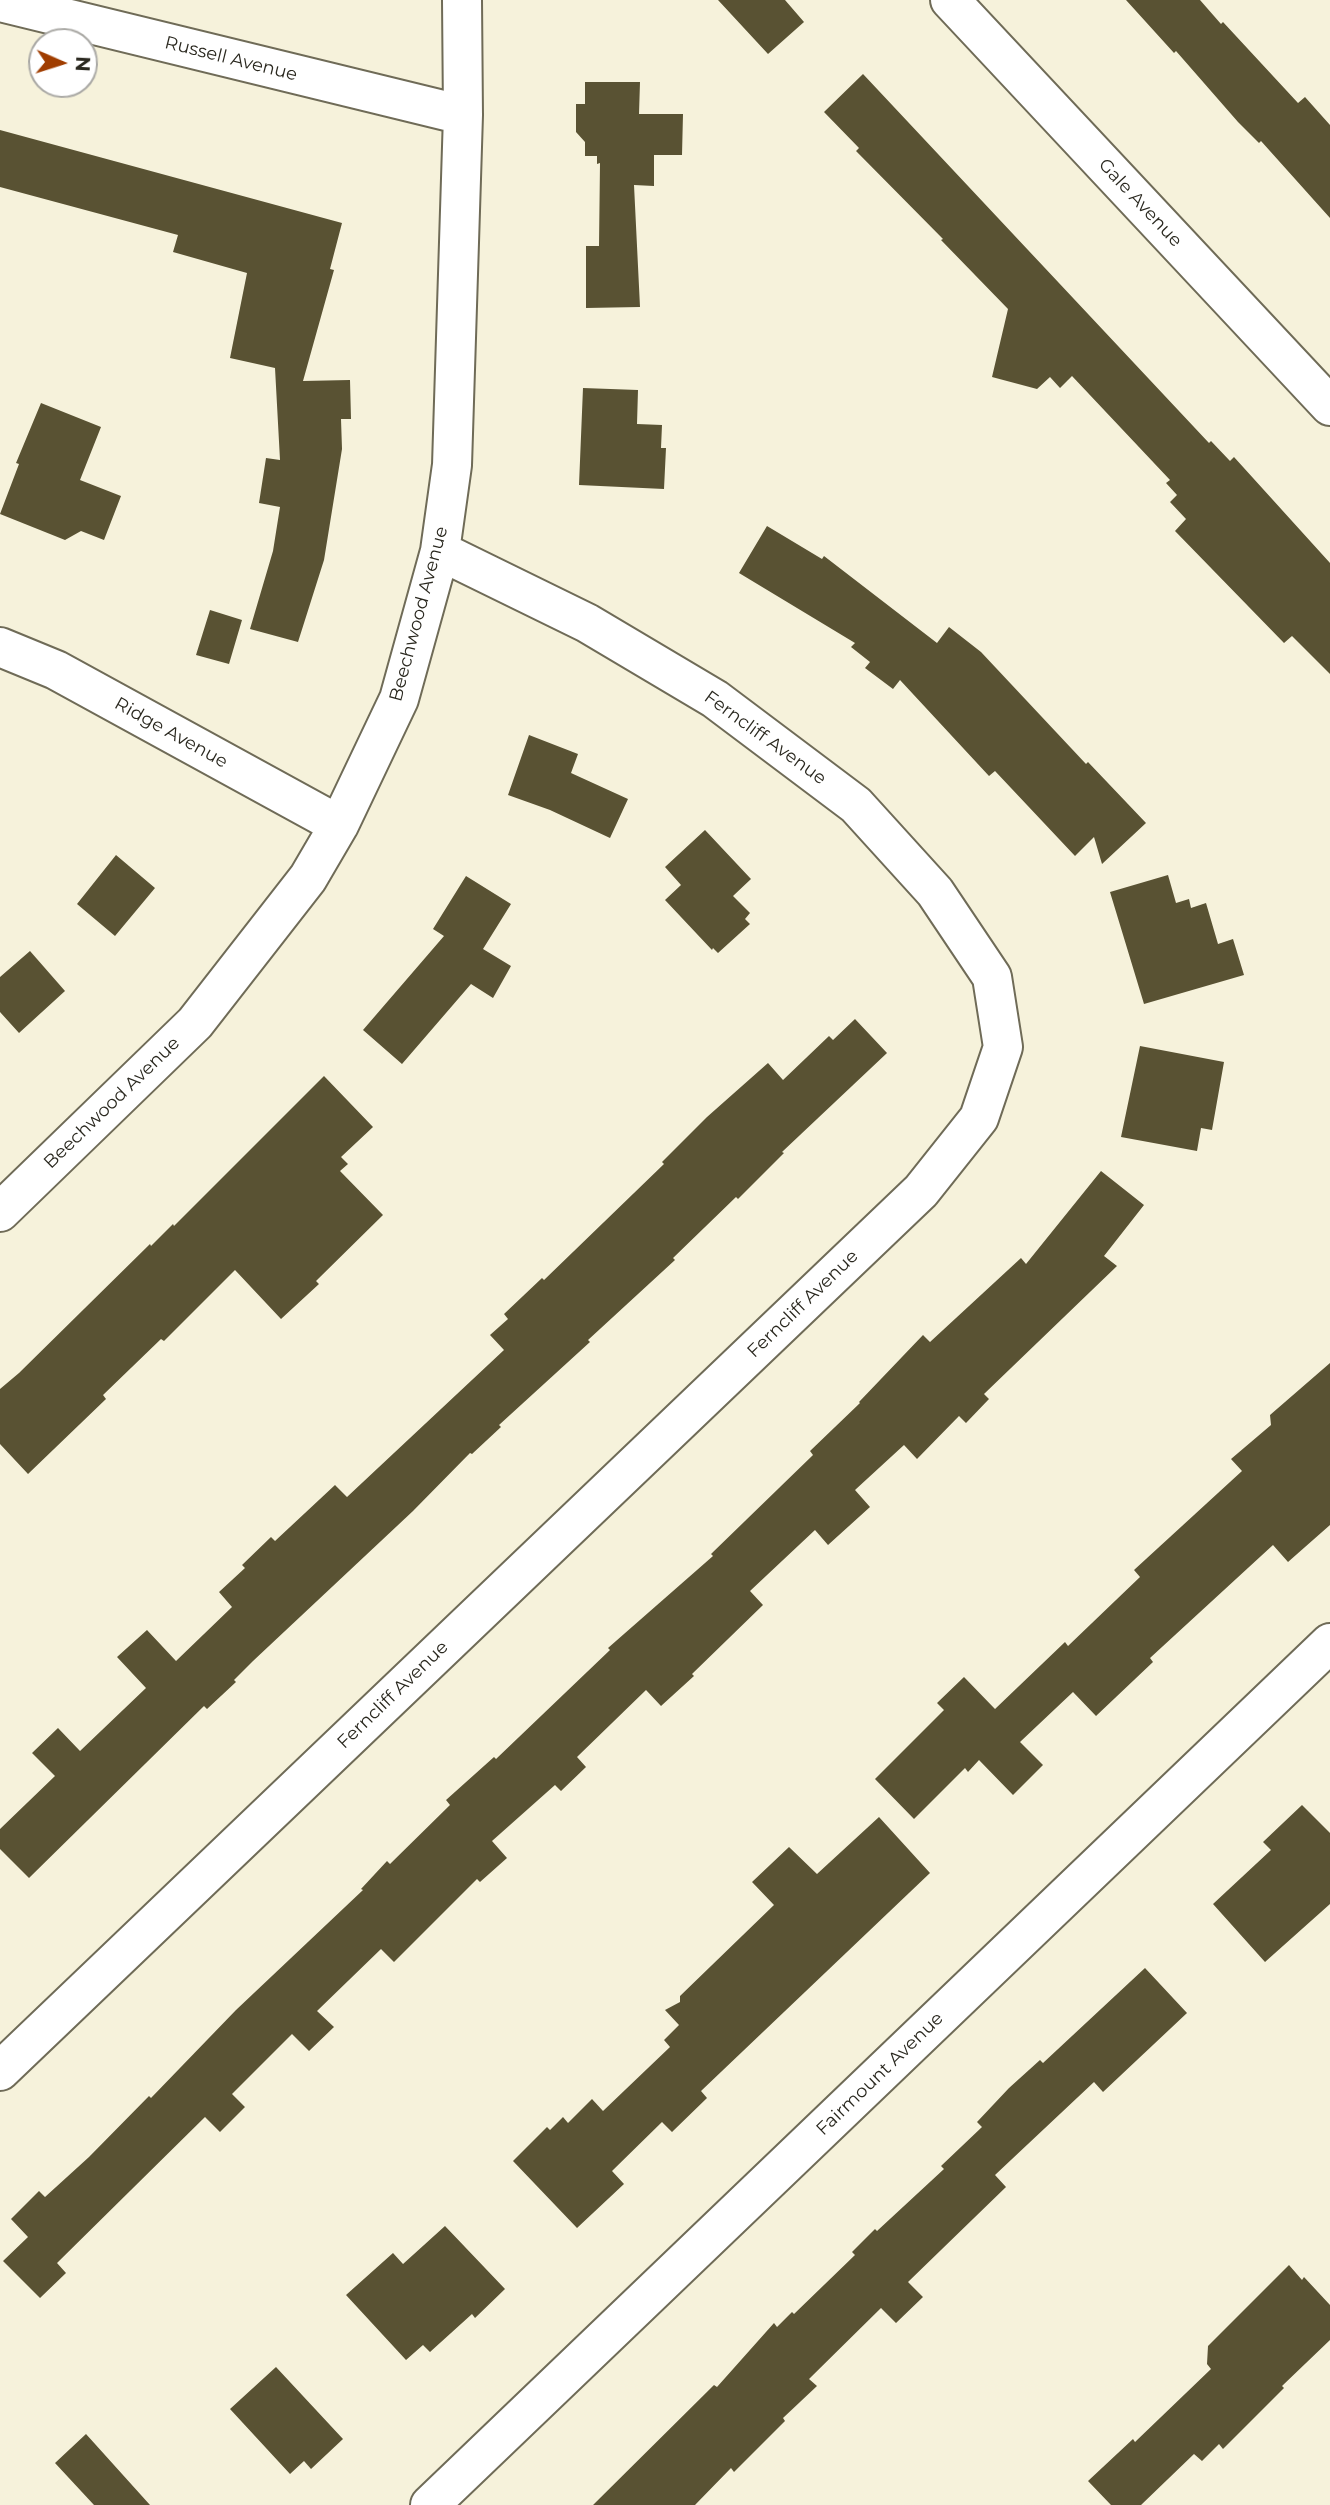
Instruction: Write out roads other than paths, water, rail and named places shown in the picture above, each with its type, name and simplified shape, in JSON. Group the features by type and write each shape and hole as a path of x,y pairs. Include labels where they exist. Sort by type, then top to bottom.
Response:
{"street":[{"name":"Beechwood Avenue","path":"0,1212 195,1023 308,878 338,825 399,699 440,551 452,465 463,115 462,0"},
{"name":"Gale Avenue","path":"950,0 1330,407"},
{"name":"Russell Avenue","path":"0,2 463,115"},
{"name":"Ferncliff Avenue","path":"0,2071 921,1191 979,1118 1003,1047 992,977 934,892 856,805 715,699 587,623 440,551"},
{"name":"Ridge Avenue","path":"0,647 55,670 338,825"},
{"name":"Fairmount Avenue","path":"430,2505 1330,1643"}]}
